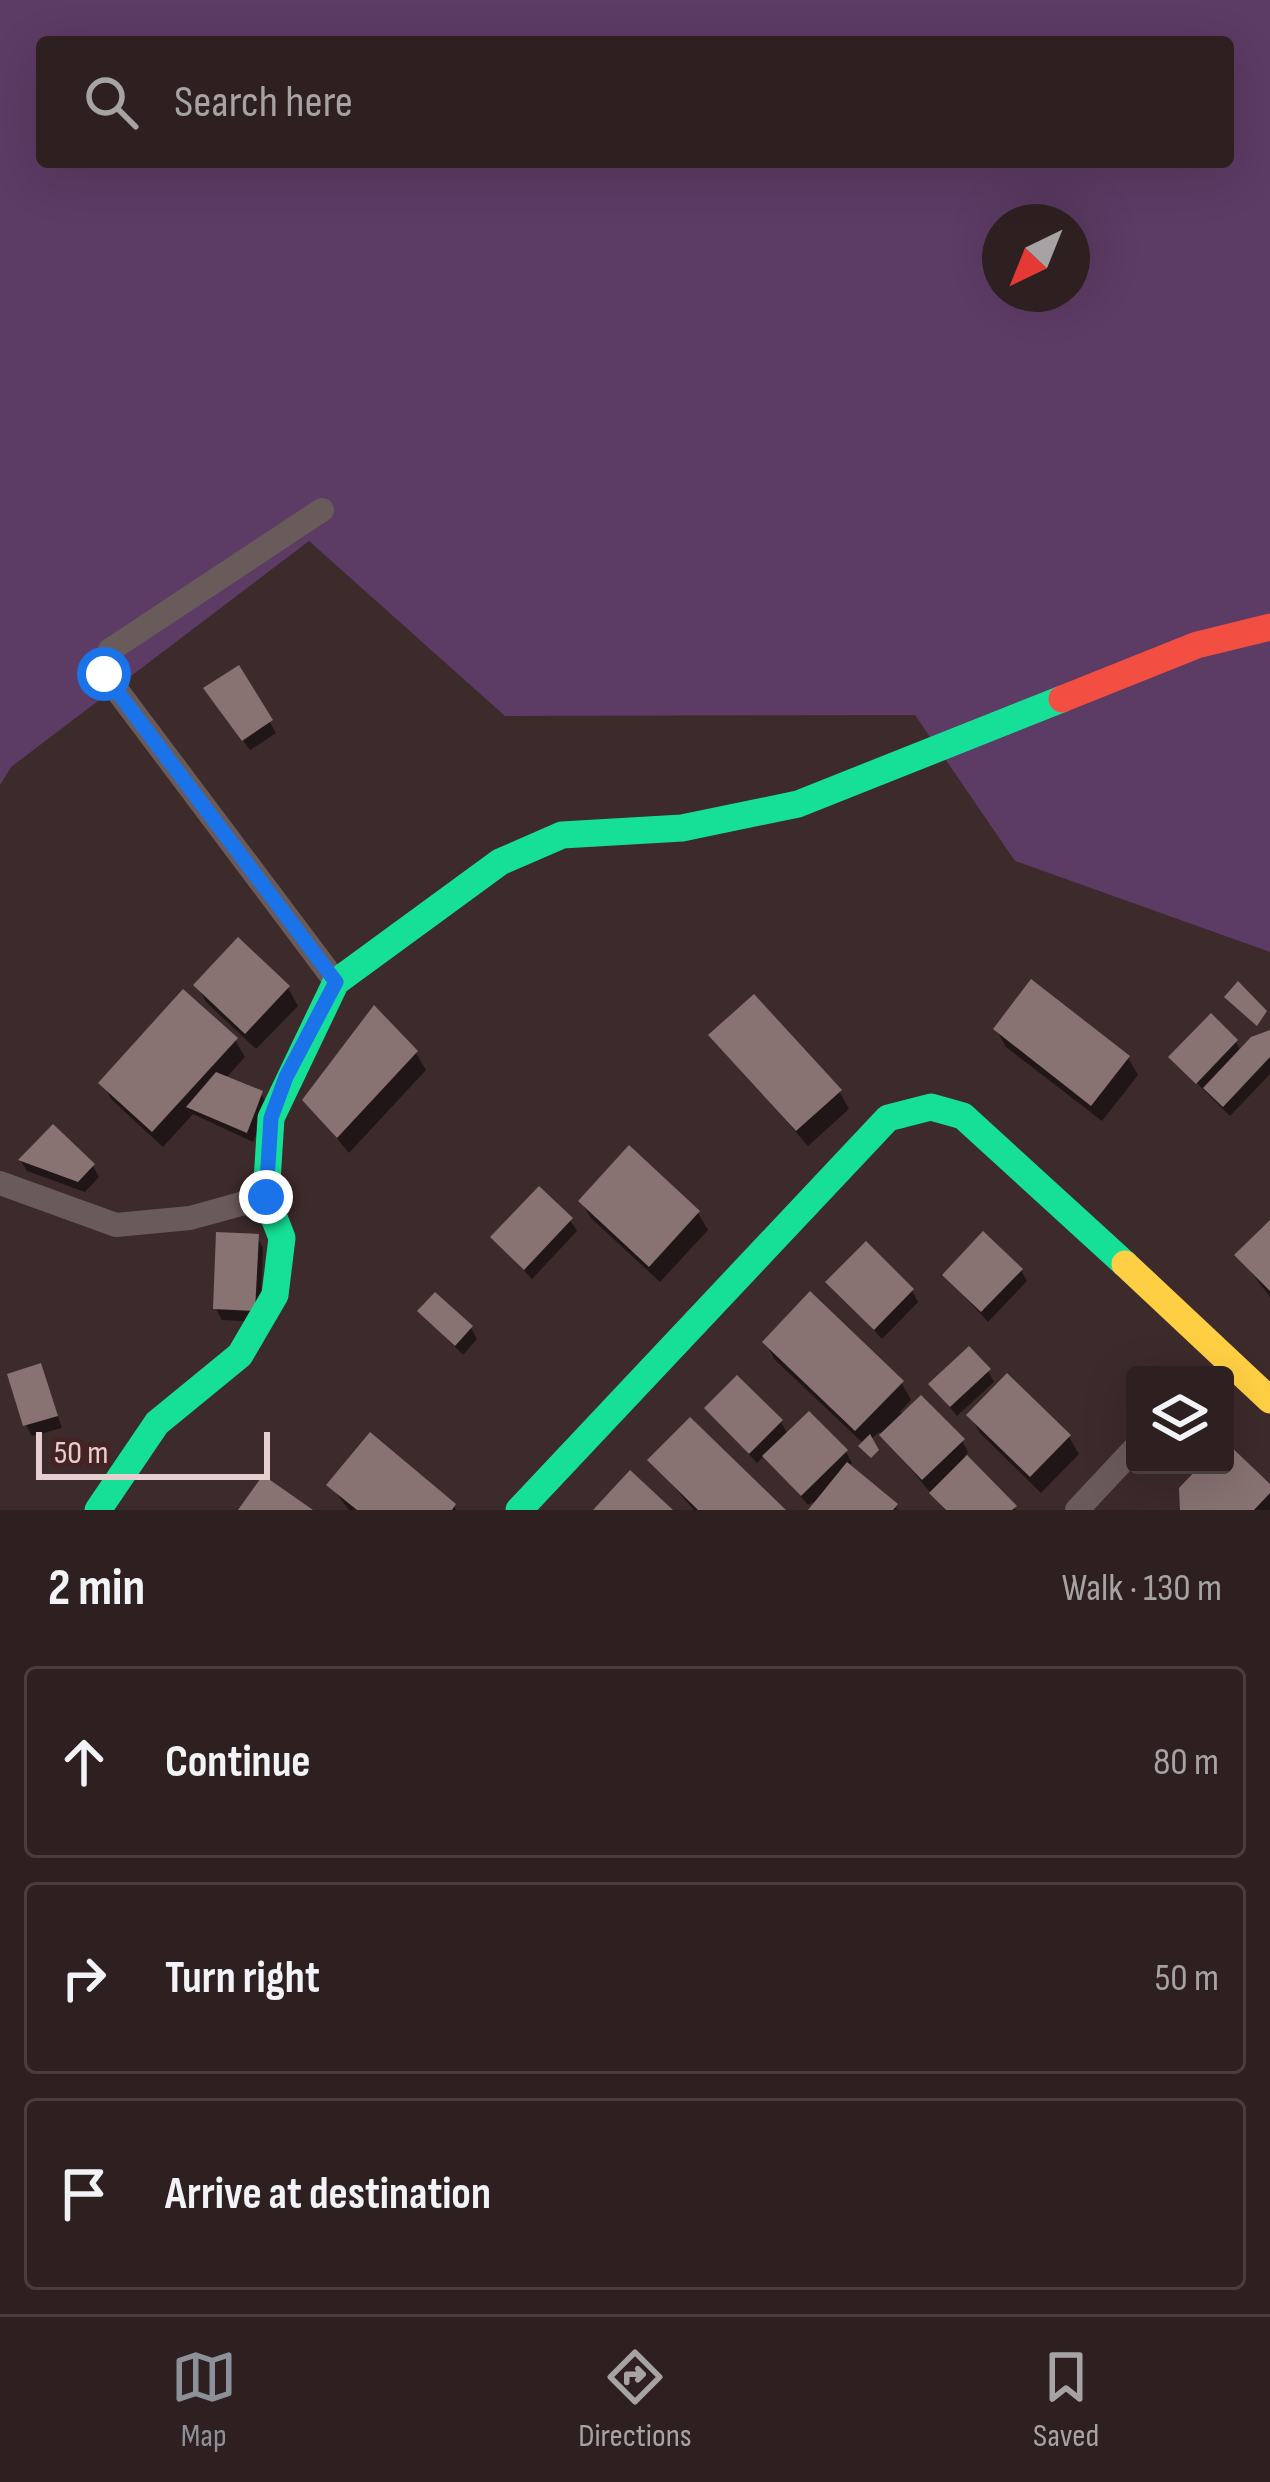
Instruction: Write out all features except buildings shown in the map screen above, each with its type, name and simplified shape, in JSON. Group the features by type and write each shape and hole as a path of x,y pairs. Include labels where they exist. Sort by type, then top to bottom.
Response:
{"street":[{"path":"322,511 110,650 104,674 336,982"},
{"path":"98,1510 157,1423 240,1355 275,1295 282,1238 266,1197 271,1118 286,1077 336,982 500,862 562,835 682,828 798,804 1197,645 1270,627"},
{"path":"519,1510 888,1118 921,1106 953,1107 989,1135 1213,1365 1270,1400"},
{"path":"0,1183 72,1214 116,1225 190,1218 266,1197"},
{"path":"1077,1510 1126,1458"}],"shaded area":[{"path":"0,0 1270,0 1270,952 1015,861 915,715 505,716 309,541 11,767 0,785"}],"traffic: fast":[{"path":"98,1510 157,1423 240,1355 275,1295 282,1238 266,1197 271,1118 336,982 500,862 562,835 682,828 798,804 1062,699"},
{"path":"519,1510 888,1118 931,1107 963,1116 1125,1264"}],"traffic: slow":[{"path":"1125,1264 1270,1400"}],"traffic: jam":[{"path":"1062,699 1197,645 1270,627"}],"route":[{"path":"104,674 336,982 286,1077 271,1118 266,1197"}]}
